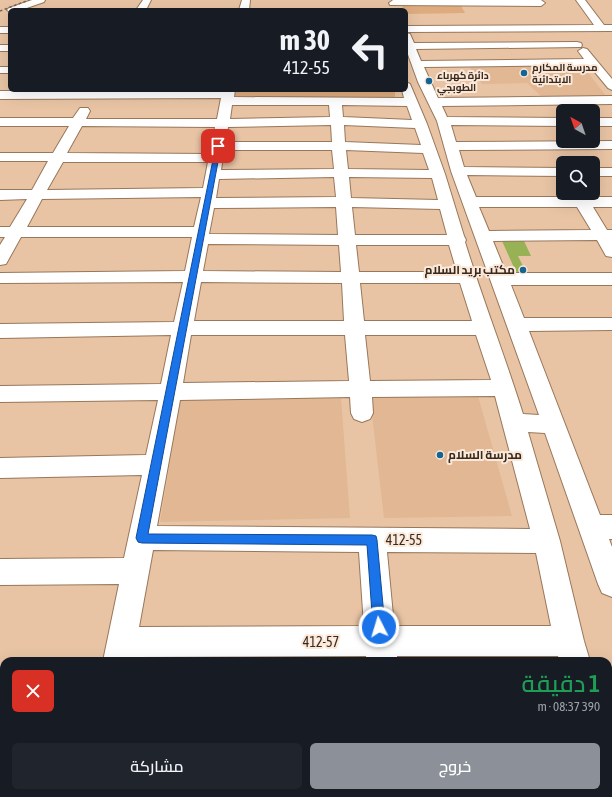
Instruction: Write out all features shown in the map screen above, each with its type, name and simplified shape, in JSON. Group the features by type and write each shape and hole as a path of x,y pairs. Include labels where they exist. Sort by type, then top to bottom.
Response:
{"street":[{"path":"19,8 41,0"},
{"path":"580,0 601,28"},
{"path":"463,1 503,63"},
{"path":"394,4 463,1 540,1 548,11"},
{"path":"556,20 612,86"},
{"path":"408,37 480,29 612,28"},
{"path":"408,37 491,45 577,45"},
{"path":"408,40 417,64 421,124 428,149 448,205 467,278 504,388 547,541 572,651"},
{"path":"417,64 592,62"},
{"path":"0,95 95,92 228,95 335,101 418,93 522,102 612,100"},
{"path":"0,260 8,232 37,195 95,92"},
{"path":"418,93 443,121 458,171 554,424 602,527 612,584"},
{"path":"120,652 228,95"},
{"path":"335,101 362,414"},
{"path":"522,102 556,158"},
{"path":"0,122 222,123 336,121 421,124"},
{"path":"443,121 556,122"},
{"path":"600,122 612,122"},
{"path":"451,146 612,145"},
{"path":"212,175 338,146 428,149"},
{"path":"0,157 58,158 212,175 344,202 448,205"},
{"path":"458,171 556,170"},
{"path":"600,172 612,172"},
{"path":"0,195 37,195 212,175 341,173 438,174"},
{"path":"470,202 556,198"},
{"path":"582,200 607,235 612,252"},
{"path":"599,200 612,202"},
{"path":"8,232 347,240 458,240"},
{"path":"483,236 607,235"},
{"path":"0,278 192,276 467,278"},
{"path":"500,279 612,279"},
{"path":"517,325 612,324"},
{"path":"0,331 183,328 485,328"},
{"path":"0,394 504,388"},
{"path":"513,423 554,424"},
{"path":"0,468 156,465"},
{"name":"412-55","path":"142,538 547,541"},
{"path":"372,540 381,651"},
{"path":"0,572 135,572"},
{"name":"412-57","path":"120,652 572,651"}],"shaded area":[{"path":"401,4 460,4 465,13 408,14 408,8 403,8"},
{"path":"582,65 606,96 543,98 527,83 482,84 469,66"},
{"path":"235,92 395,92 395,98 233,99"},
{"path":"478,396 512,516 384,518 370,397"},
{"path":"341,398 350,518 160,522 180,401"}],"building":[{"path":"502,241 524,241 531,256 518,256 526,272 516,272"}],"railway":[{"path":"0,11 29,0"}],"place":[{"name":"مدرسة المكارم الابتدائية","path":"524,73"},
{"name":"دائرة كهرباء الطوبجي","path":"429,81"},
{"name":"مكتب بريد السلام","path":"523,270"},
{"name":"مدرسة السلام","path":"440,455"}],"route":[{"path":"218,146 142,538 372,540 379,627"}]}
